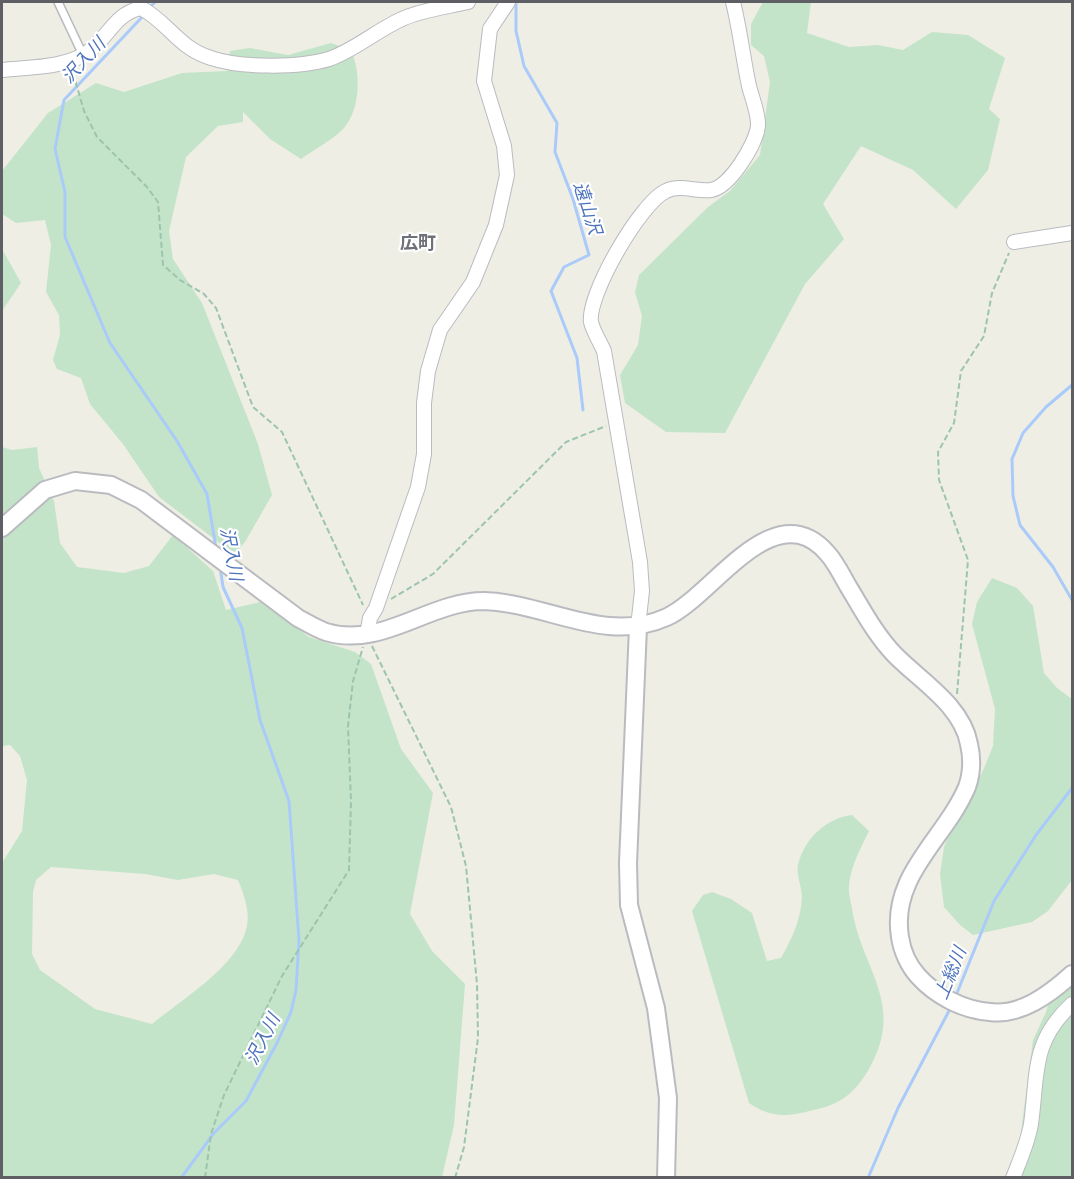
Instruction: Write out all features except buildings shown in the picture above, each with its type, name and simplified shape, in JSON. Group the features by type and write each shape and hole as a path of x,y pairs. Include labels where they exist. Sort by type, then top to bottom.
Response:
{"street":[{"path":"2,70 69,60 82,55 126,12 139,5 156,16 173,37 210,58 244,64 304,63 329,58 404,18 468,2"},
{"path":"367,635 418,487 424,454 425,392 437,340 447,317 473,282 496,225 507,175 504,146 484,81 490,28 508,2"},
{"path":"666,1178 668,1098 656,1008 629,905 628,863 638,627 642,591 640,562 604,351 591,321 593,304 616,254 634,222 652,199 668,190 683,188 712,190 727,181 750,148 758,125 733,2"},
{"path":"1014,242 1072,233"},
{"path":"2,528 45,490 65,483 91,481 111,485 141,500 182,529 298,618 326,632 367,635 448,606 480,601 515,603 597,626 638,627 668,617 696,599 741,554 757,544 770,538 800,537 830,555 873,628 894,653 955,713 969,743 971,768 967,786 915,867 902,892 897,920 901,946 913,970 931,990 958,1004 987,1012 1005,1013 1031,1004 1072,974"},
{"path":"1013,1178 1030,1126 1036,1069 1043,1041 1056,1019 1072,1004"}],"lane":[{"path":"58,2 82,55"}],"path":[{"path":"69,60 84,111 97,137 147,187 158,202 163,265 180,280 204,294 216,309 253,407 282,432 373,613 433,574 566,442 594,429 617,422"},
{"path":"955,713 968,560 939,480 938,452 954,423 961,371 984,336 992,293 1014,242"},
{"path":"206,1178 211,1134 224,1095 282,976 348,870 351,801 348,726 353,681 367,635"},
{"path":"367,635 451,807 466,866 477,984 477,1038 464,1147 455,1178"}],"green space":[{"path":"763,2 811,2 807,33 849,47 878,45 903,50 932,32 968,35 1005,58 989,109 1000,119 988,170 956,209 913,170 861,146 823,204 844,239 805,284 725,433 666,432 625,403 620,375 638,345 642,316 635,292 639,275 708,207 730,191 760,155 770,82 764,56 751,45 751,24"},
{"path":"331,43 351,50 358,79 353,111 343,129 301,159 270,139 243,112 243,122 218,126 186,157 169,231 173,259 202,303 258,444 272,495 245,542 234,554 159,497 123,444 90,404 81,378 57,369 53,360 60,335 59,315 46,292 51,245 45,220 16,223 2,214 2,171 48,113 96,83 124,92 182,73 227,71 230,51 250,48 288,55"},
{"path":"2,249 21,283 2,311"},
{"path":"2,447 12,450 37,447 39,468 54,501 60,543 77,567 124,573 149,566 173,535 213,571 226,610 260,602 309,637 355,652 371,664 401,749 433,793 410,914 432,951 465,984 454,1125 442,1177 2,1177 2,863 22,831 27,780 20,756 10,745 2,746","holes":["51,867 145,874 178,880 214,874 238,880 248,917 240,944 220,970 152,1024 95,1009 40,970 32,954 33,892 36,880"]},
{"path":"992,578 1017,588 1033,606 1044,673 1057,688 1072,699 1072,880 1048,911 1032,922 973,935 960,925 944,907 940,874 944,847 958,812 982,773 993,746 995,709 972,624 977,602"},
{"path":"852,815 869,831 854,865 849,892 857,931 883,1006 883,1025 879,1046 864,1077 842,1100 799,1113 782,1115 766,1112 749,1103 692,911 703,895 712,892 731,899 752,913 767,961 781,958 800,913 802,897 798,865 805,847 825,825 833,820"},
{"path":"1072,971 1072,1177 1015,1178 1033,1040 1046,1012 1052,991"}],"waterway":[{"name":"沢入川","path":"150,7 155,2"},
{"name":"遠山沢","path":"516,2 516,31 524,66 557,123 555,152 573,199 589,255 564,267 551,291 577,358 583,410"},
{"name":"沢入川","path":"144,15 64,100 55,149 65,192 65,237 110,343 177,441 207,494 216,548"},
{"name":"上総川","path":"1072,385 1046,407 1023,433 1012,459 1013,496 1020,525 1053,567 1072,600"},
{"name":"沢入川","path":"181,1178 214,1133 246,1101 291,1012 296,990 299,940 289,801 260,720 242,628 223,587 220,567"},
{"name":"上総川","path":"955,998 994,901 1036,835 1072,788"},
{"name":"上総川","path":"868,1178 898,1108 951,1007"}],"district":[{"name":"広町","path":"418,242"}]}
